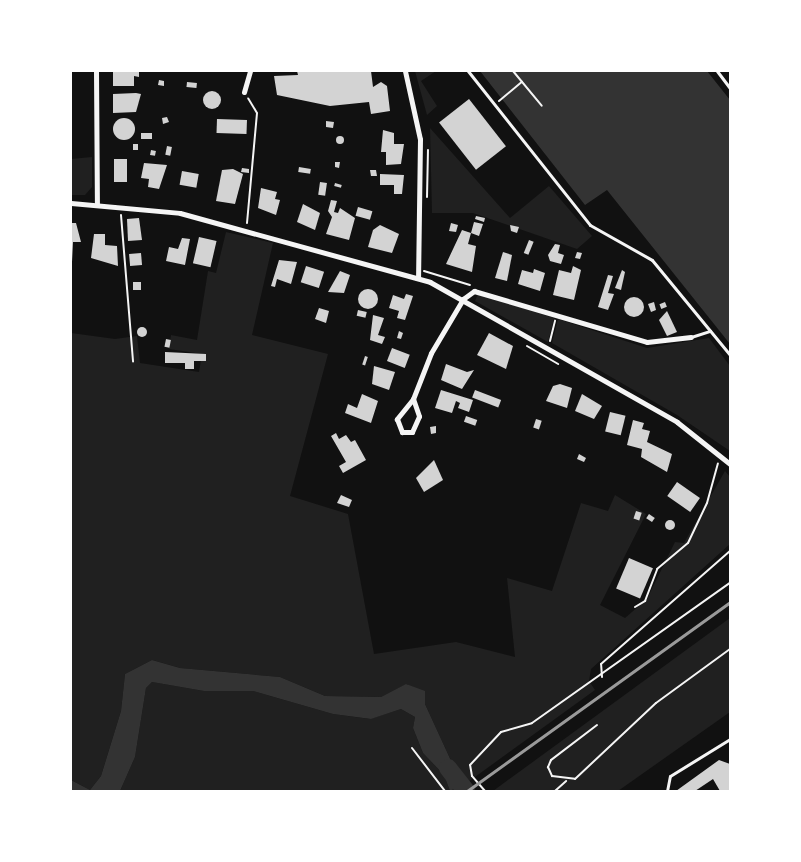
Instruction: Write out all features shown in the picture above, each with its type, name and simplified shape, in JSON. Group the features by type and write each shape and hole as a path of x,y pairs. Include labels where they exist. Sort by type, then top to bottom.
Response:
{"street":[{"path":"96,71 97,204"},
{"path":"244,92 250,71"},
{"path":"405,71 420,139 418,278"},
{"path":"71,203 120,206 246,229 418,278 463,299 677,422 730,464"},
{"path":"414,399 419,416 412,432 402,432 397,419 414,399 431,353 463,299 474,291 647,342 691,337"}],"lane":[{"path":"468,71 590,225 652,260 730,355"},
{"path":"716,71 730,88"},
{"path":"691,337 710,331"},
{"path":"667,791 670,776 730,739"}],"path":[{"path":"513,71 542,106"},
{"path":"498,102 522,82"},
{"path":"244,92 257,113 246,229"},
{"path":"120,206 133,362"},
{"path":"554,314 548,347 541,358 566,366"},
{"path":"711,456 724,468"},
{"path":"635,607 645,601 657,569 688,543 707,503 718,462 723,457"},
{"path":"602,677 601,664 730,550"},
{"path":"485,791 470,772 478,753 506,728 532,723 602,677 730,583"},
{"path":"555,791 566,781 590,768 656,703 730,649"},
{"path":"566,781 549,772 551,760 597,725"},
{"path":"412,748 446,791"}],"shaded area":[{"path":"415,71 436,71 421,81 437,106 427,115"},
{"path":"480,71 707,71 730,100 730,344 607,190 585,205"},
{"path":"430,128 510,218 549,186 592,236 577,249 473,213 432,213"},
{"path":"92,157 92,187 85,195 71,195 71,159"},
{"path":"226,232 273,243 252,335 328,354 290,496 348,514 374,654 456,642 515,657 507,578 552,591 581,503 608,511 615,495 646,514 600,605 625,618 647,599 675,542 684,543 725,471 730,477 730,544 591,669 589,681 595,690 468,782 453,765 425,704 407,684 381,697 325,696 280,677 180,668 152,660 125,674 121,711 101,776 90,790 71,780 71,333 115,339 137,336 140,363 199,372 202,354 169,349 171,335 197,340 208,271 216,273"},
{"path":"478,294 554,318 548,342 475,301"},
{"path":"558,319 647,348 709,338 730,366 730,451 677,415 552,343"},
{"path":"730,618 730,712 618,791 493,791"},
{"path":"152,660 180,668 280,677 325,696 381,697 406,684 425,691 425,704 453,765 468,782 450,791 444,775 423,753 413,728 415,717 401,709 371,719 333,714 253,691 204,691 152,682 146,688 135,757 120,791 71,791 71,780 90,790 101,776 121,711 125,674"},
{"path":"152,682 204,691 253,691 333,714 370,719 401,709 415,717 413,728 423,753 444,775 450,791 120,791 135,757 146,688"}],"building":[{"path":"113,71 139,71 139,77 134,76 134,86 113,86"},
{"path":"297,71 371,71 373,87 381,82 387,86 390,111 371,114 369,102 330,106 277,95 274,76 298,75"},
{"path":"159,80 164,81 164,86 158,85"},
{"path":"187,82 197,83 196,88 186,87"},
{"path":"212,91 218,94 221,100 218,106 212,109 206,106 203,100 206,94"},
{"path":"113,94 141,94 136,112 113,113"},
{"path":"469,99 506,146 476,170 439,122"},
{"path":"167,117 169,122 163,124 162,118"},
{"path":"124,118 132,121 135,129 132,137 124,140 116,137 113,129 116,121"},
{"path":"217,119 247,120 246,134 217,133"},
{"path":"326,121 334,122 333,128 326,127"},
{"path":"383,130 394,133 394,144 404,144 401,164 386,165 386,152 381,152"},
{"path":"141,133 152,133 152,139 141,139"},
{"path":"340,136 344,140 340,144 336,140"},
{"path":"133,144 138,144 138,150 133,150"},
{"path":"167,146 172,147 170,156 165,155"},
{"path":"151,150 156,151 155,156 150,155"},
{"path":"114,159 127,159 127,182 114,182"},
{"path":"335,162 340,162 339,168 335,167"},
{"path":"144,163 167,165 159,189 148,187 149,179 141,178"},
{"path":"299,167 311,169 310,174 298,172"},
{"path":"242,168 249,169 249,173 241,172"},
{"path":"233,169 243,174 235,204 216,201 222,170"},
{"path":"370,170 376,170 377,176 371,176"},
{"path":"182,171 199,174 196,188 180,185"},
{"path":"380,174 404,175 402,194 394,194 394,185 380,185"},
{"path":"320,182 327,183 325,196 318,195"},
{"path":"335,183 342,185 341,188 334,186"},
{"path":"261,188 277,192 275,199 280,200 276,215 258,208"},
{"path":"331,200 337,201 334,212 338,213 340,208 355,218 349,240 326,234 332,217 328,211"},
{"path":"303,204 320,213 315,230 297,222"},
{"path":"358,207 372,211 370,220 356,216"},
{"path":"476,216 485,218 484,222 475,219"},
{"path":"139,218 142,240 128,241 127,219"},
{"path":"474,222 483,224 479,236 471,233"},
{"path":"71,223 76,223 81,242 73,242 73,262"},
{"path":"451,223 458,225 456,232 449,231"},
{"path":"380,225 399,234 392,253 368,247 373,230"},
{"path":"510,225 519,227 517,233 511,231"},
{"path":"462,230 471,233 468,244 476,246 472,272 446,264"},
{"path":"94,234 105,234 105,245 117,246 118,266 91,258"},
{"path":"199,237 217,241 210,267 193,263"},
{"path":"182,238 190,239 185,265 166,261 169,247 178,249"},
{"path":"529,240 534,242 528,255 524,253"},
{"path":"555,244 560,245 558,253 564,255 561,264 550,261 548,255"},
{"path":"503,252 512,255 507,281 495,278"},
{"path":"577,252 582,253 580,259 575,258"},
{"path":"141,253 142,265 130,266 129,254"},
{"path":"279,260 297,262 291,284 277,279 275,287 271,286"},
{"path":"306,266 324,272 319,288 301,282"},
{"path":"573,266 581,270 574,300 553,295 559,270 571,273"},
{"path":"534,269 545,273 540,291 518,284 522,270 533,273"},
{"path":"622,270 625,272 621,290 615,288"},
{"path":"340,271 350,275 344,293 328,292"},
{"path":"608,275 613,276 608,293 614,294 608,310 598,307"},
{"path":"133,282 141,282 141,290 133,290"},
{"path":"368,289 375,292 378,299 375,306 368,309 361,306 358,299 361,292"},
{"path":"406,294 413,296 405,320 397,318 399,311 389,308 393,295 404,299"},
{"path":"634,297 641,300 644,307 641,314 634,317 627,314 624,307 627,300"},
{"path":"654,302 656,310 651,312 648,304"},
{"path":"665,302 667,307 661,309 659,304"},
{"path":"319,308 329,311 326,323 315,319"},
{"path":"358,310 367,312 365,318 357,316"},
{"path":"667,311 677,332 667,336 659,320"},
{"path":"373,315 384,318 378,335 385,337 382,344 370,340"},
{"path":"142,327 147,332 142,337 137,332"},
{"path":"399,331 403,333 401,339 397,338"},
{"path":"489,333 513,346 506,369 477,355"},
{"path":"166,339 171,340 169,348 164,347"},
{"path":"392,348 410,355 405,368 387,361"},
{"path":"165,352 206,354 206,361 194,361 194,369 185,369 185,363 165,363"},
{"path":"365,356 368,357 365,365 362,365"},
{"path":"446,364 467,372 474,370 462,389 441,380"},
{"path":"374,366 395,372 389,390 372,384"},
{"path":"560,384 572,388 567,408 546,401 553,386"},
{"path":"441,390 473,400 469,412 458,408 460,403 456,401 452,413 435,408"},
{"path":"475,390 501,400 498,408 472,397"},
{"path":"362,394 378,401 371,423 345,413 348,404 357,408"},
{"path":"582,394 602,406 594,419 575,411"},
{"path":"610,412 626,416 621,435 605,431"},
{"path":"466,416 477,420 475,426 464,422"},
{"path":"536,419 542,421 539,429 533,428"},
{"path":"633,420 644,423 642,429 650,431 647,442 672,454 667,472 641,457 642,449 627,445"},
{"path":"436,426 436,433 431,434 430,427"},
{"path":"336,433 339,439 346,435 351,442 355,440 366,460 343,473 339,466 346,462 331,436"},
{"path":"579,454 586,458 584,462 577,459"},
{"path":"434,460 443,480 424,492 416,478"},
{"path":"677,482 700,498 690,512 667,496"},
{"path":"341,495 352,500 349,507 337,503"},
{"path":"636,511 642,513 639,520 634,519"},
{"path":"649,514 655,518 652,522 646,518"},
{"path":"668,520 672,520 675,525 674,529 668,530 665,527 665,523"},
{"path":"629,558 653,568 640,599 616,588"},
{"path":"719,760 730,764 730,791 720,791 713,779 695,791 676,791"}],"waterway":[{"path":"448,768 466,791"}],"railway":[{"path":"467,791 730,602"}]}
